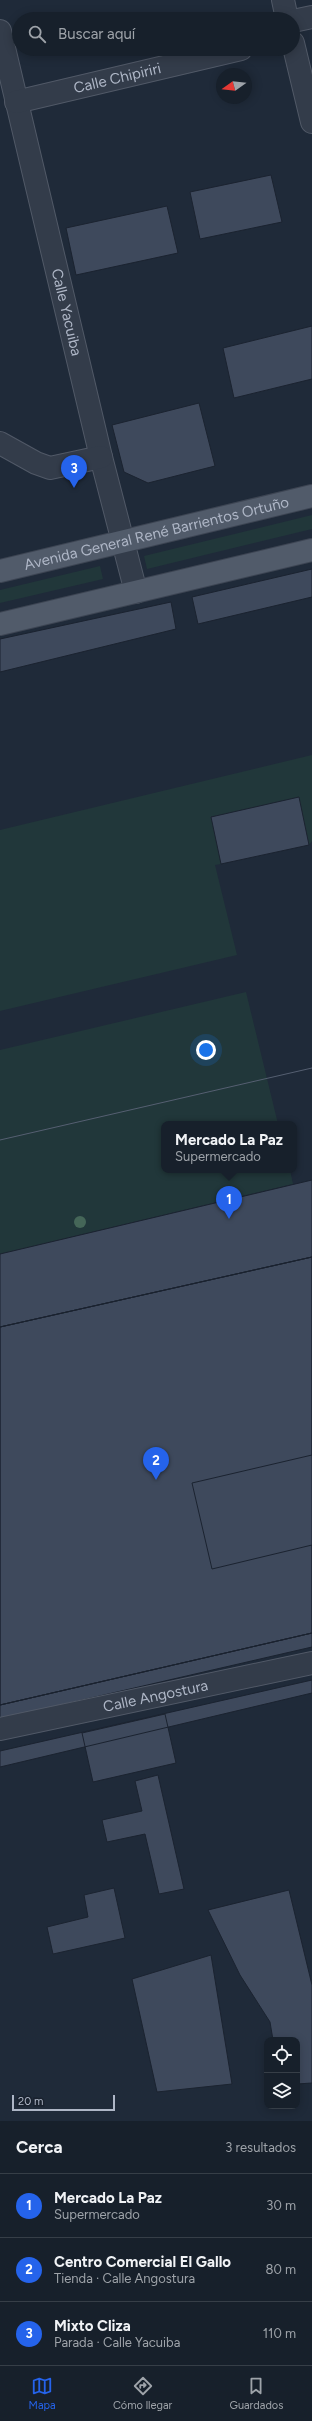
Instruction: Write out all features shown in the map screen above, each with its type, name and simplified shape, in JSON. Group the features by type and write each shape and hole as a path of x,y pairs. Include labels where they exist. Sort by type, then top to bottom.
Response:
{"main road":[{"name":"Avenida General René Barrientos Ortuño","path":"0,570 312,496"},
{"path":"0,624 312,550"}],"street":[{"path":"283,0 286,12"},
{"path":"300,20 312,17"},
{"name":"Calle Yacuiba","path":"0,31 101,457 136,592"},
{"name":"Calle Chipiriri","path":"16,102 211,56"},
{"path":"296,56 312,122"},
{"path":"0,443 36,463 50,468 101,457"},
{"name":"Calle Angostura","path":"0,1729 312,1663"}],"green space":[{"path":"312,515 312,529 147,569 144,556"},
{"path":"100,566 103,579 0,603 0,590"},
{"path":"312,755 312,841 309,845 299,797 211,817 221,864 215,865 237,955 0,1011 0,830"},
{"path":"246,992 277,1121 161,1121 161,1173 291,1173 293,1184 0,1254 0,1050"}],"building":[{"path":"271,175 282,222 200,239 190,192"},
{"path":"167,206 178,253 76,275 66,228"},
{"path":"312,326 312,379 234,398 223,348"},
{"path":"199,403 215,466 148,483 124,472 112,425"},
{"path":"312,569 312,597 198,624 192,597"},
{"path":"171,602 176,629 0,672 0,639"},
{"path":"299,797 309,845 221,864 211,817"},
{"path":"312,1180 312,1257 0,1327 0,1254"},
{"path":"312,1257 312,1455 192,1483 212,1569 312,1545 312,1633 0,1705 0,1327"},
{"path":"312,1257 312,1633 0,1705 0,1327"},
{"path":"312,1633 312,1647 0,1719 0,1705"},
{"path":"312,1680 312,1693 0,1767 0,1751"},
{"path":"165,1714 176,1763 93,1782 82,1733"},
{"path":"158,1775 184,1889 159,1894 145,1834 107,1842 102,1820 142,1811 135,1781"},
{"path":"114,1888 125,1938 53,1954 47,1927 88,1917 84,1895"},
{"path":"289,1890 312,1985 312,2083 300,2084 300,2037 272,2037 270,2022 240,1975 208,1910"},
{"path":"211,1955 232,2084 157,2092 132,1979"}],"tram line":[{"path":"0,1140 312,1068"}],"place":[{"name":"Mixto Cliza","path":"74,488"},
{"name":"Mercado La Paz","path":"229,1219"},
{"name":"Centro Comercial El Gallo","path":"156,1480"}]}
